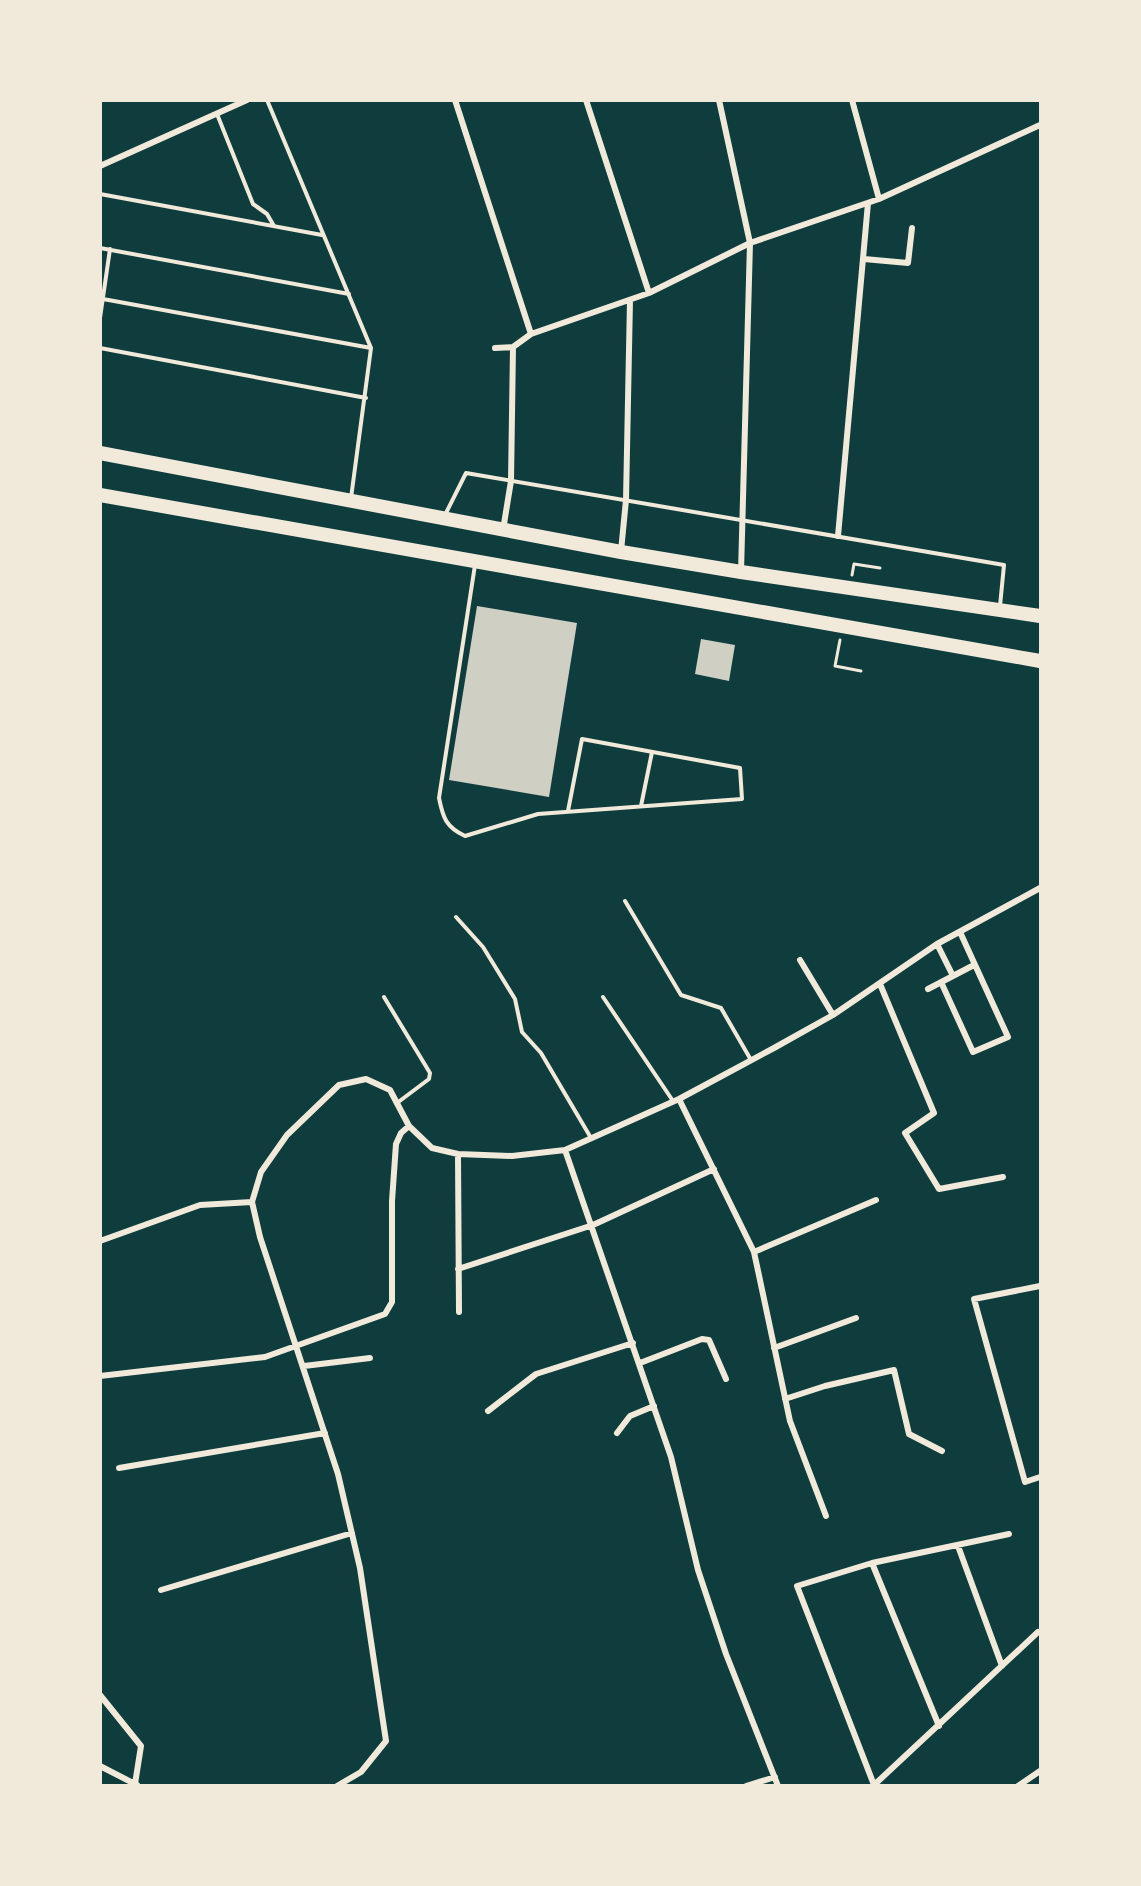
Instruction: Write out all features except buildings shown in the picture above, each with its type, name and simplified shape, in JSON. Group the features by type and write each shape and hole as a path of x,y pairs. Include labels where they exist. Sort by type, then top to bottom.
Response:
{"highway":[{"path":"100,453 621,552 1041,616"},
{"path":"100,495 1041,661"}],"street":[{"path":"100,166 247,100"},
{"path":"454,100 531,334"},
{"path":"586,100 649,293"},
{"path":"719,100 750,243 741,572"},
{"path":"852,100 879,200"},
{"path":"495,348 513,346 531,334 649,293 750,243 879,200 1041,125"},
{"path":"838,536 868,203"},
{"path":"864,260 908,263 912,228"},
{"path":"621,552 626,500 630,300"},
{"path":"504,530 511,481 513,346"},
{"path":"337,1785 361,1772 386,1742 379,1682 352,1533 325,1433 260,1238 252,1203 261,1172 287,1135 339,1085 366,1079 390,1090 409,1126 432,1148 458,1154 512,1156 566,1150 676,1101 752,1060 833,1015 937,944 1041,888"},
{"path":"941,982 973,1052 1008,1037 960,932"},
{"path":"937,944 953,976"},
{"path":"800,960 833,1015"},
{"path":"928,990 974,965"},
{"path":"880,984 934,1113 905,1133 939,1189 1003,1177"},
{"path":"676,1101 714,1169 754,1252 790,1421 825,1516"},
{"path":"100,1376 265,1357 370,1320 389,1311 392,1302 392,1201 396,1144 401,1133 409,1126"},
{"path":"566,1150 671,1457 698,1570 715,1623 778,1785"},
{"path":"458,1154 459,1312"},
{"path":"458,1269 593,1225 714,1169"},
{"path":"754,1252 876,1200"},
{"path":"100,1241 200,1205 252,1203"},
{"path":"1041,1286 974,1299 1025,1482 1041,1477"},
{"path":"774,1348 856,1318"},
{"path":"640,1363 702,1339 709,1340 726,1379"},
{"path":"488,1411 536,1374 633,1343"},
{"path":"304,1366 370,1358"},
{"path":"785,1398 894,1370 909,1434 942,1451"},
{"path":"617,1433 630,1416 654,1406"},
{"path":"119,1468 325,1433"},
{"path":"161,1590 352,1533"},
{"path":"1009,1534 872,1563 797,1586 873,1785 1038,1632"},
{"path":"958,1546 1002,1666"},
{"path":"872,1563 939,1726"},
{"path":"100,1695 141,1746 136,1785 100,1766"},
{"path":"1018,1785 1041,1771"},
{"path":"746,1785 775,1777"}],"lane":[{"path":"267,100 322,236 371,348 351,501"},
{"path":"216,114 253,204 267,214 274,227"},
{"path":"100,194 322,236"},
{"path":"100,248 349,294"},
{"path":"100,318 110,249"},
{"path":"103,299 371,348"},
{"path":"100,348 366,398"},
{"path":"443,519 466,473 1004,565 1000,610"},
{"path":"476,561 439,798 442,813 452,830 465,836 538,814 568,812 641,806 742,799 740,768 582,739 568,812"},
{"path":"641,806 652,752"},
{"path":"626,901 681,995 721,1008 752,1060"},
{"path":"456,917 483,947 515,999 522,1032 541,1053 591,1138"},
{"path":"603,997 676,1101"},
{"path":"384,998 430,1073 429,1079 397,1103"}],"path":[{"path":"854,564 880,568"},
{"path":"836,666 861,670"}]}
